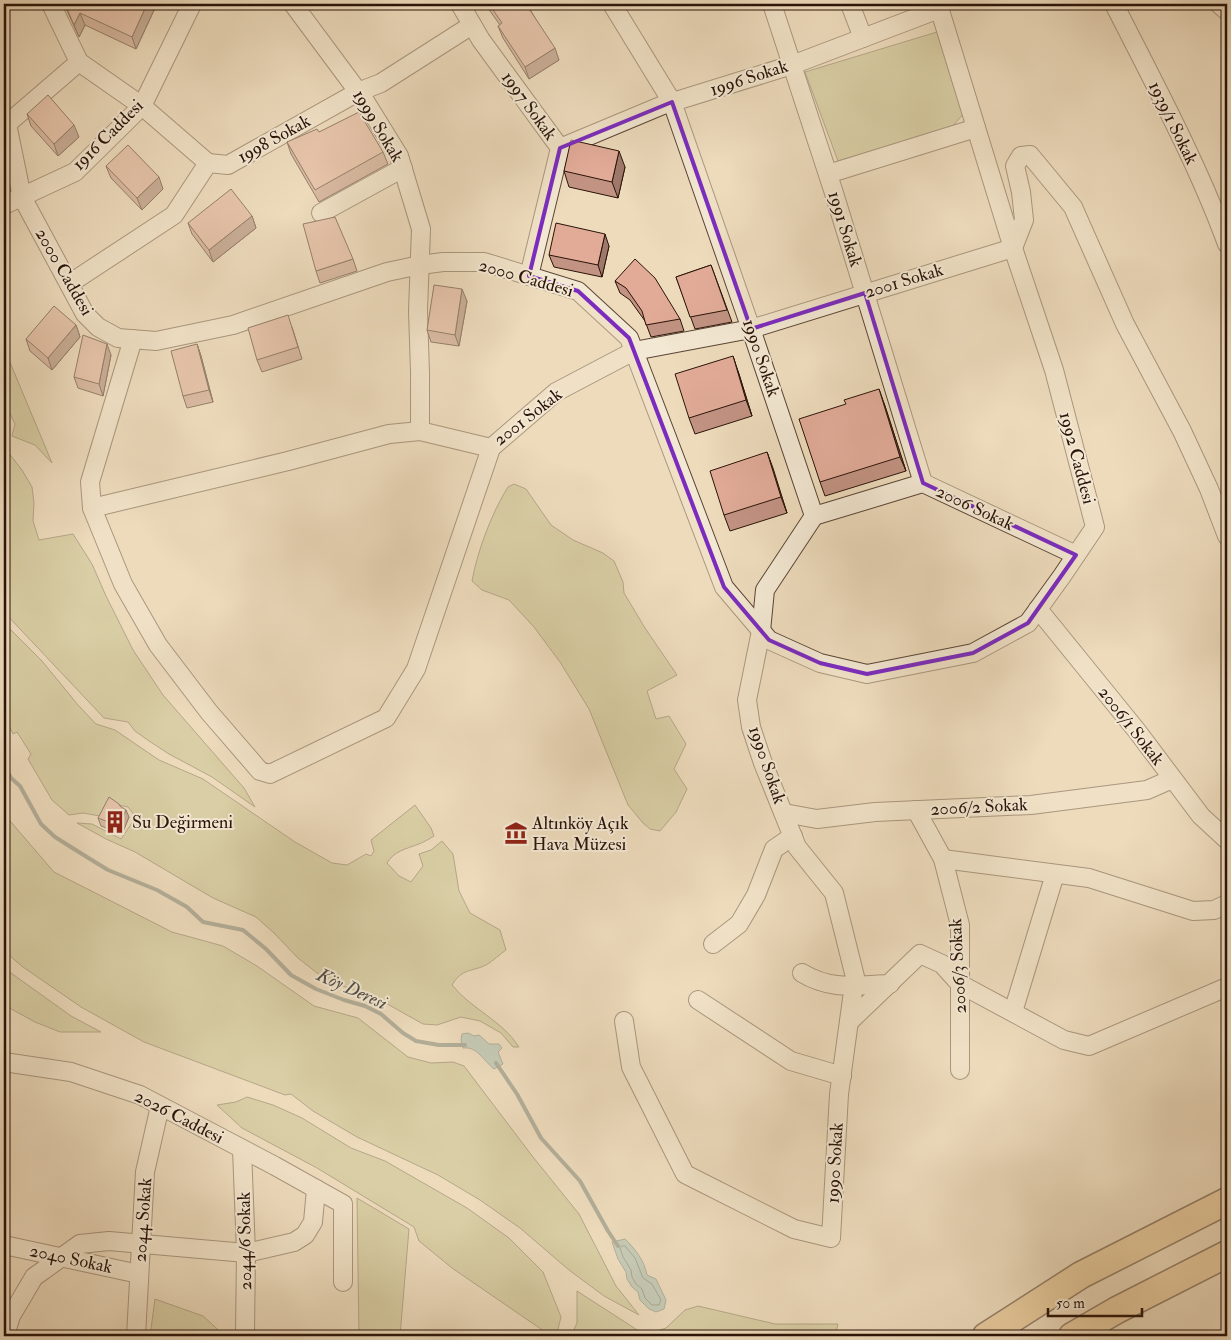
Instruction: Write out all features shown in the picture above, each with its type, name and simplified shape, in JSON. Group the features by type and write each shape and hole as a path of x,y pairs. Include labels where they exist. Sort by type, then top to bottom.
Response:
{"highway":[{"path":"986,1336 1081,1275 1227,1201"},
{"path":"1072,1336 1117,1310 1227,1254"}],"street":[{"path":"51,4 79,62 142,106 208,163 174,215 69,284"},
{"name":"1916 Caddesi","path":"4,205 75,172 142,106 192,4"},
{"name":"1999 Sokak","path":"293,4 358,92 399,156 422,229 418,310 420,431"},
{"name":"1997 Sokak","path":"460,4 481,40 560,148 529,276"},
{"name":"1990 Sokak","path":"612,4 672,102 814,516 765,590 761,631 747,700 752,727 763,763 797,847 834,893 855,977 842,1076 831,1238 794,1229 685,1174 631,1067 624,1021"},
{"name":"1991 Sokak","path":"772,4 828,174 923,483"},
{"path":"850,4 863,38"},
{"name":"1939/1 Sokak","path":"1114,4 1153,80 1216,213 1227,244"},
{"path":"1219,4 1227,11"},
{"name":"1996 Sokak","path":"560,148 672,102 792,64 863,38 938,6"},
{"name":"1992 Caddesi","path":"761,631 769,640 820,663 867,674 973,653 1028,623 1095,527 1054,370 1013,248 938,6"},
{"name":"1998 Sokak","path":"208,163 228,165 358,92 380,83 472,25"},
{"path":"6,124 79,62"},
{"name":"2000 Caddesi","path":"6,124 22,197 85,314 98,327 118,338 156,341 233,325 387,272 443,262 484,262 578,291 629,338 724,587 761,631"},
{"path":"828,174 976,128"},
{"path":"1013,248 1024,220 1021,192 1015,166 1021,156 1030,155 1073,206 1125,324 1182,431 1209,489 1227,536"},
{"path":"321,213 402,168"},
{"name":"2001 Sokak","path":"92,508 288,461 390,434 420,431 491,448 556,392 634,351 751,329 1013,248"},
{"path":"133,339 90,482 92,508 123,584 158,645 209,712 260,771 270,774 386,718 416,669 491,448"},
{"name":"2006 Sokak","path":"814,516 923,483 1076,554"},
{"name":"2006/1 Sokak","path":"1038,609 1137,731 1200,816 1227,840"},
{"name":"2006/2 Sokak","path":"784,813 817,819 875,812 1031,805 1147,790 1172,779"},
{"name":"2006/3 Sokak","path":"916,810 943,859 960,925 960,1070"},
{"path":"713,944 739,924 756,895 774,849 793,836"},
{"path":"943,859 1089,878 1193,911 1214,910 1227,904"},
{"path":"1013,1012 1054,874"},
{"path":"849,1022 920,954 942,964 960,984 1064,1040 1089,1046 1227,987"},
{"path":"802,973 815,980 835,986 890,984"},
{"path":"698,1000 792,1061 842,1076"},
{"name":"2026 Caddesi","path":"4,1062 71,1072 140,1095 342,1204 343,1282"},
{"name":"2044 Sokak","path":"136,1336 145,1172 160,1106"},
{"name":"2044/6 Sokak","path":"242,1149 246,1253 246,1332"},
{"path":"5,1336 11,1316 34,1277 80,1244 109,1241 246,1253 294,1242 305,1235 313,1222 316,1189"},
{"name":"2040 Sokak","path":"4,1245 139,1274"}],"highlighted area":[{"path":"672,102 751,329 865,293 923,483 1076,555 1028,623 973,653 867,674 820,663 769,640 724,587 629,338 578,291 529,276 560,148"}],"shaded area":[{"path":"937,32 965,112 952,127 838,161 805,72"},
{"path":"4,348 52,463 35,445 12,436 15,424 4,401"},
{"path":"4,447 22,470 32,487 34,503 33,521 39,540 73,534 92,564 133,650 163,695 244,788 255,807 212,777 149,741 135,731 128,722 104,718 4,612"},
{"path":"514,484 526,489 551,525 573,540 603,553 614,561 623,582 624,593 677,675 647,691 656,719 669,716 686,744 674,769 687,789 676,812 660,831 650,829 628,805 589,709 560,662 534,627 509,600 482,590 472,581 477,558 491,520 508,487"},
{"path":"4,623 42,661 96,724 115,730 159,760 203,779 295,842 332,863 347,865 366,854 371,856 374,851 371,840 415,805 431,828 434,836 397,853 387,863 399,876 411,882 423,866 419,854 431,850 442,841 453,854 459,891 470,913 500,930 506,950 486,965 463,973 452,985 468,1001 504,1029 519,1047 513,1047 501,1033 480,1021 461,1017 437,1025 423,1024 389,1005 326,980 298,958 256,917 213,898 135,852 77,823 92,824 121,839 136,817 128,807 110,803 100,816 83,813 69,815 52,800 28,759 31,754 17,732 13,734 4,715"},
{"path":"4,814 54,872 172,932 223,946 257,966 314,1006 358,1018 408,1057 431,1063 453,1062 464,1066 579,1214 616,1286 639,1315 604,1296 569,1270 520,1228 480,1200 438,1175 357,1137 313,1111 291,1094 285,1095 144,1042 81,1007 23,967 4,951"},
{"path":"4,968 71,1016 101,1032 60,1032 35,1022 4,1005"},
{"path":"247,1097 273,1105 302,1118 351,1148 385,1161 467,1208 509,1238 543,1272 561,1317 557,1333 551,1336 452,1268 419,1241 414,1227 317,1168 242,1128 217,1105 236,1102"},
{"path":"357,1198 409,1229 400,1336 359,1336"},
{"path":"577,1291 645,1335 666,1328 685,1310 698,1306 775,1324 838,1324 835,1336 571,1336 577,1323"},
{"path":"155,1299 203,1316 225,1336 150,1336"}],"water":[{"path":"468,1033 474,1036 479,1035 489,1044 499,1044 502,1048 498,1052 503,1064 494,1069 472,1049 463,1048 462,1034"},
{"path":"625,1239 639,1256 647,1275 656,1279 666,1300 664,1309 656,1312 649,1309 640,1300 638,1292 627,1279 626,1272 618,1259 612,1242"}],"building":[{"path":"65,4 147,4 132,37 80,13 74,25"},
{"path":"489,4 526,4 555,48 525,67 498,26 502,23"},
{"path":"48,95 74,125 54,144 27,114"},
{"path":"359,112 383,152 315,190 287,142 317,129 319,132"},
{"path":"571,140 619,151 612,182 564,171"},
{"path":"128,145 159,177 137,198 106,166"},
{"path":"231,189 252,216 209,250 188,223"},
{"path":"335,217 353,259 316,271 303,224"},
{"path":"556,223 605,234 598,265 549,255"},
{"path":"635,259 655,278 680,319 646,325 642,311 626,288 615,281"},
{"path":"711,265 727,310 690,317 676,277"},
{"path":"434,285 462,289 455,335 427,330"},
{"path":"54,306 76,325 48,358 26,339"},
{"path":"288,315 298,347 257,360 248,328"},
{"path":"83,335 107,344 99,384 74,377"},
{"path":"197,344 209,390 183,396 171,351"},
{"path":"733,356 746,400 689,418 675,374"},
{"path":"879,389 900,457 820,482 799,419 846,404 844,400"},
{"path":"767,452 781,497 724,515 710,471"},
{"path":"109,797 126,810 119,826 98,818"}],"waterway":[{"name":"Köy Deresi","path":"4,765 11,778 20,786 41,824 55,837 108,870 157,890 187,907 203,922 243,930 266,949 291,975 316,989 365,1006 381,1014 403,1033 416,1041 439,1045 465,1045"},
{"name":"Köy Deresi","path":"496,1063 517,1094 541,1138 580,1181 618,1246"}],"place":[{"name":"Su Değirmeni","path":"115,822"},
{"name":"Altınköy Açık Hava Müzesi","path":"516,833"}]}
